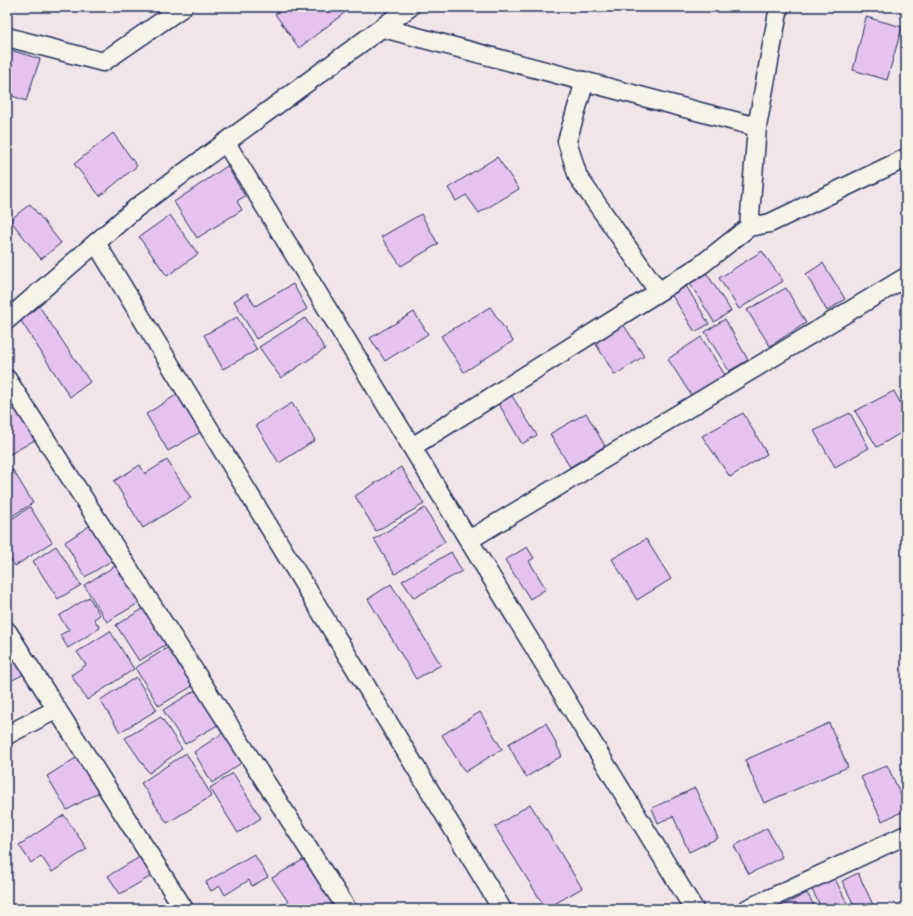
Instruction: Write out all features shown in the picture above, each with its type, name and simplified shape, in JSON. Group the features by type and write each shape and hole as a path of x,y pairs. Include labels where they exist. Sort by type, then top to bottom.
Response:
{"street":[{"path":"7,37 103,62 183,7"},
{"path":"7,320 136,208 410,7"},
{"path":"749,228 757,127 779,7"},
{"path":"382,28 757,127"},
{"path":"585,81 567,141 578,177 658,292"},
{"path":"226,143 694,909"},
{"path":"412,447 658,292 701,264 749,228 770,223 906,158"},
{"path":"96,243 502,909"},
{"path":"469,540 906,277"},
{"path":"7,379 347,909"},
{"path":"7,631 184,909"},
{"path":"7,735 57,709"},
{"path":"747,909 906,835"}],"building":[{"path":"285,7 352,7 299,48 275,14"},
{"path":"866,17 902,27 887,80 853,70"},
{"path":"7,49 40,59 26,101 7,94"},
{"path":"113,133 137,166 100,196 74,164"},
{"path":"497,157 519,189 479,213 466,195 456,201 448,188"},
{"path":"227,166 245,196 237,201 242,210 197,238 174,202"},
{"path":"30,204 61,243 41,259 10,220"},
{"path":"421,214 438,244 401,266 381,237"},
{"path":"170,215 198,254 167,276 139,237"},
{"path":"762,251 783,281 739,309 719,278"},
{"path":"823,263 845,299 827,311 806,274"},
{"path":"705,271 731,311 714,322 689,282"},
{"path":"293,284 307,309 256,339 234,301 247,293 255,306"},
{"path":"685,284 709,324 695,332 671,294"},
{"path":"786,288 806,323 770,346 747,310"},
{"path":"39,306 90,382 70,397 19,318"},
{"path":"490,307 513,341 464,372 441,336"},
{"path":"414,312 428,334 385,361 370,338"},
{"path":"237,317 257,350 223,369 204,335"},
{"path":"305,318 325,349 281,378 259,347"},
{"path":"725,319 748,360 729,371 705,332"},
{"path":"623,324 644,356 615,375 594,341"},
{"path":"701,337 725,375 691,395 668,359"},
{"path":"508,390 537,435 522,444 496,399"},
{"path":"894,391 906,414 906,430 877,447 855,411"},
{"path":"181,392 204,430 168,451 146,414"},
{"path":"292,403 315,440 279,463 256,425"},
{"path":"19,405 40,437 7,456 7,414"},
{"path":"586,413 605,446 570,467 550,434"},
{"path":"743,413 767,454 730,477 702,436"},
{"path":"850,413 869,448 835,467 814,431"},
{"path":"167,460 191,498 143,528 114,481 140,465 145,474"},
{"path":"401,467 424,504 376,531 355,496"},
{"path":"13,470 33,503 7,519 7,474"},
{"path":"30,507 52,542 15,566 7,554 7,522"},
{"path":"425,508 445,542 395,574 374,539"},
{"path":"94,523 116,558 85,577 65,542"},
{"path":"646,539 671,579 637,600 612,559"},
{"path":"56,546 81,585 58,599 33,561"},
{"path":"527,547 534,558 529,561 546,589 530,599 505,560"},
{"path":"451,552 462,571 414,598 402,581"},
{"path":"120,563 142,601 107,622 84,585"},
{"path":"391,584 441,665 416,679 368,599"},
{"path":"89,597 100,615 94,619 100,628 68,648 60,635 69,630 59,616"},
{"path":"146,607 170,642 139,661 116,625"},
{"path":"110,631 134,669 87,700 71,675 86,665 77,652"},
{"path":"7,641 26,673 7,683"},
{"path":"172,645 196,684 159,706 135,668"},
{"path":"136,677 157,710 120,732 100,700"},
{"path":"199,688 221,723 185,744 163,710"},
{"path":"480,712 502,749 465,772 442,735"},
{"path":"161,717 182,749 149,773 125,738"},
{"path":"546,723 562,756 526,777 508,744"},
{"path":"829,723 848,767 764,803 745,760"},
{"path":"226,731 244,761 212,783 194,752"},
{"path":"186,753 212,796 167,823 141,783"},
{"path":"79,756 101,791 67,810 47,776"},
{"path":"887,765 906,806 906,810 882,821 861,777"},
{"path":"233,773 261,818 238,833 210,788"},
{"path":"695,788 718,838 689,852 673,816 658,823 652,808"},
{"path":"530,804 582,888 546,909 495,827"},
{"path":"64,815 87,849 52,872 41,856 31,863 19,845"},
{"path":"767,828 782,857 749,874 734,846"},
{"path":"906,850 906,864 901,852"},
{"path":"254,854 268,877 252,886 249,880 225,895 220,886 211,891 206,882"},
{"path":"143,855 155,874 120,894 108,876"},
{"path":"306,858 340,909 293,909 272,878"},
{"path":"858,873 875,909 856,909 842,881"},
{"path":"834,877 850,909 822,909 811,888"},
{"path":"807,893 816,909 776,909"}]}
